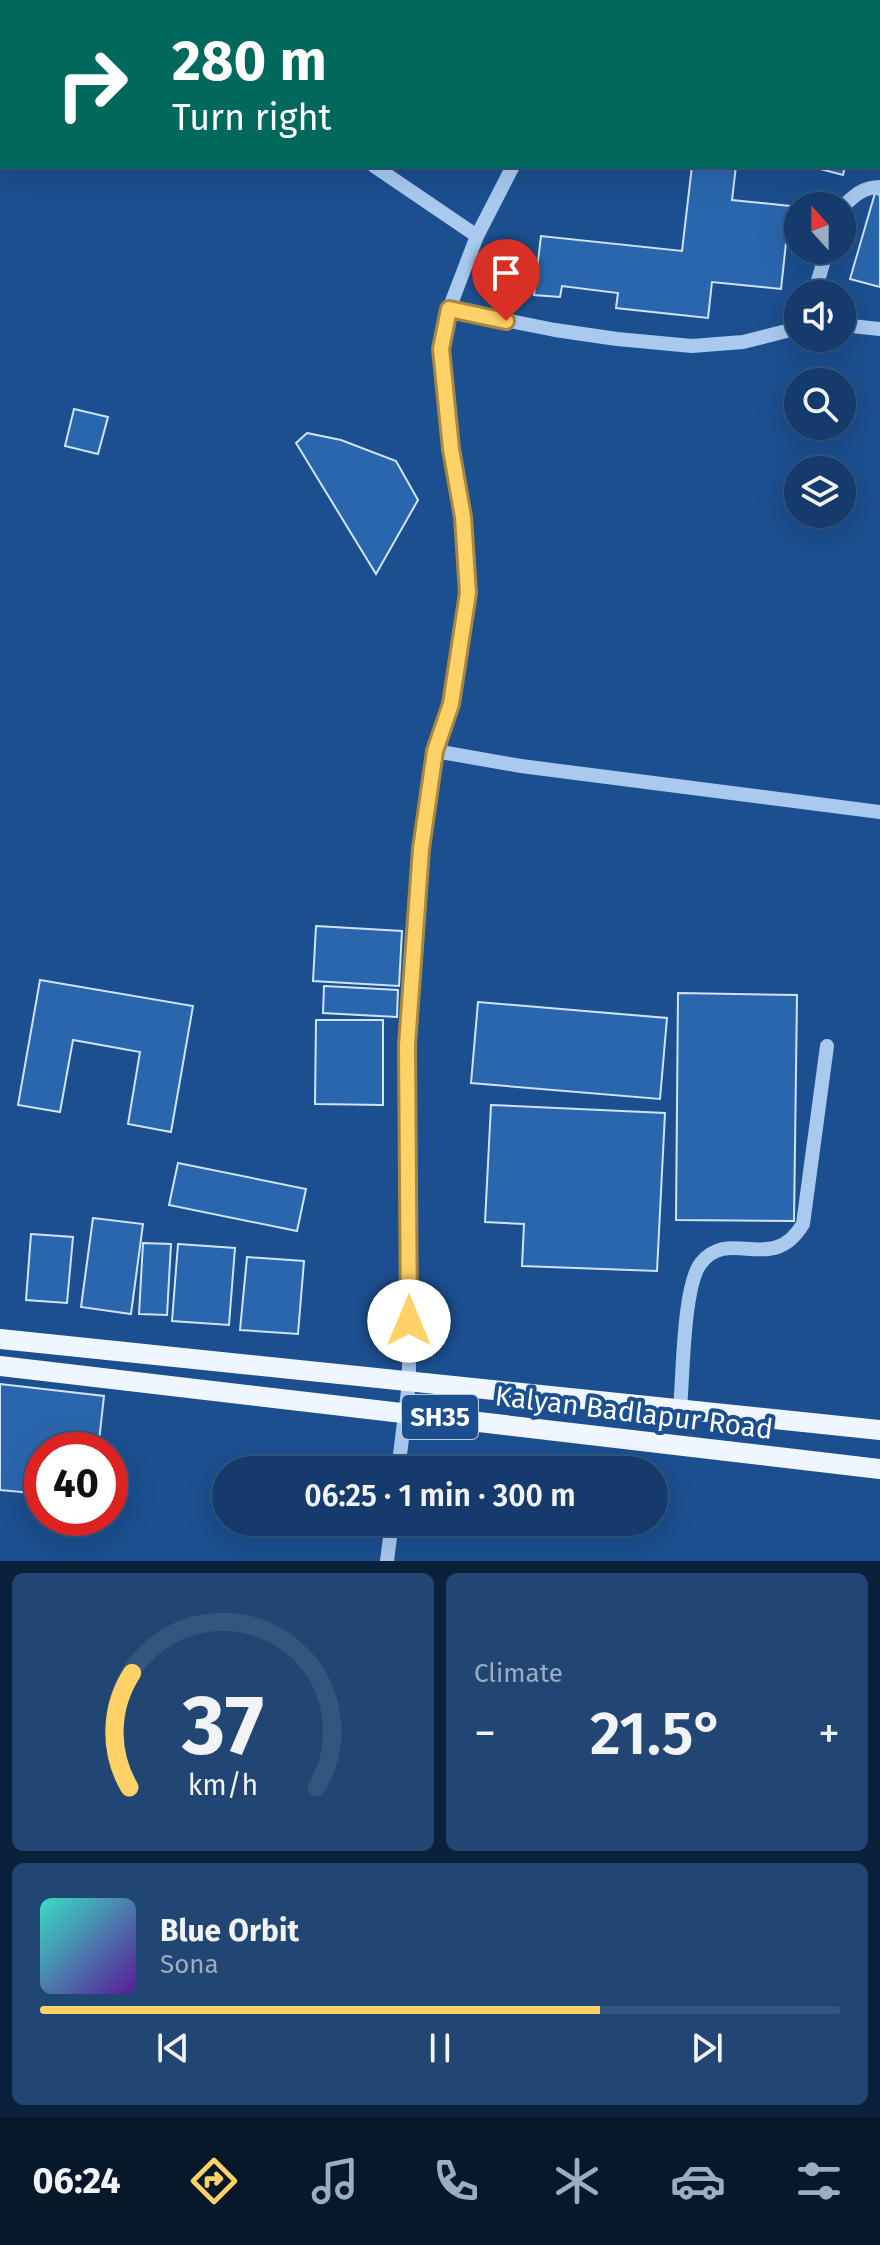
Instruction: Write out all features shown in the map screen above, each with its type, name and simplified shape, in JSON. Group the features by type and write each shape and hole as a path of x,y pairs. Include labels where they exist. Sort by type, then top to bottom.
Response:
{"main road":[{"name":"Kalyan Badlapur Road","path":"0,1339 880,1430"},
{"name":"Kalyan Badlapur Road","path":"0,1366 880,1469"}],"street":[{"path":"377,168 477,236"},
{"path":"400,1456 409,1383 407,1045 421,849 435,751 451,704 468,593 463,517 451,449 441,349 449,309 477,236 512,168"},
{"path":"856,194 869,187 880,187"},
{"path":"449,309 570,332 692,346 743,342 784,332"},
{"path":"856,326 880,329"},
{"path":"435,751 521,766 880,812"},
{"path":"680,1409 690,1288 699,1264 724,1248 775,1249 788,1244 803,1224 827,1046"},
{"path":"387,1561 390,1536"}],"building":[{"path":"692,168 736,168 732,200 784,205 781,289 712,282 708,318 616,308 618,293 562,286 560,297 534,295 541,236 682,251"},
{"path":"817,168 845,168 843,175"},
{"path":"875,193 880,195 880,287 850,279"},
{"path":"74,409 108,417 98,454 65,446"},
{"path":"307,433 341,440 396,461 418,500 376,574 296,443"},
{"path":"316,926 402,931 399,986 313,981"},
{"path":"40,980 193,1006 171,1132 128,1124 140,1052 73,1040 60,1112 18,1105"},
{"path":"324,986 398,990 397,1017 323,1013"},
{"path":"678,993 797,995 794,1221 676,1220"},
{"path":"478,1002 667,1018 660,1099 471,1083"},
{"path":"316,1020 383,1020 383,1105 315,1104"},
{"path":"491,1105 665,1113 657,1271 522,1266 524,1224 485,1222"},
{"path":"178,1163 306,1189 297,1231 169,1205"},
{"path":"93,1218 143,1224 131,1314 81,1307"},
{"path":"31,1234 73,1237 67,1303 26,1300"},
{"path":"143,1243 171,1244 167,1315 139,1314"},
{"path":"178,1244 235,1248 229,1325 172,1321"},
{"path":"247,1257 304,1261 298,1334 240,1330"},
{"path":"0,1384 104,1396 100,1432 24,1432 24,1492 0,1490"}],"route":[{"path":"409,1321 407,1045 421,849 435,751 451,704 468,593 463,517 451,449 441,349 449,309 506,321"}]}
